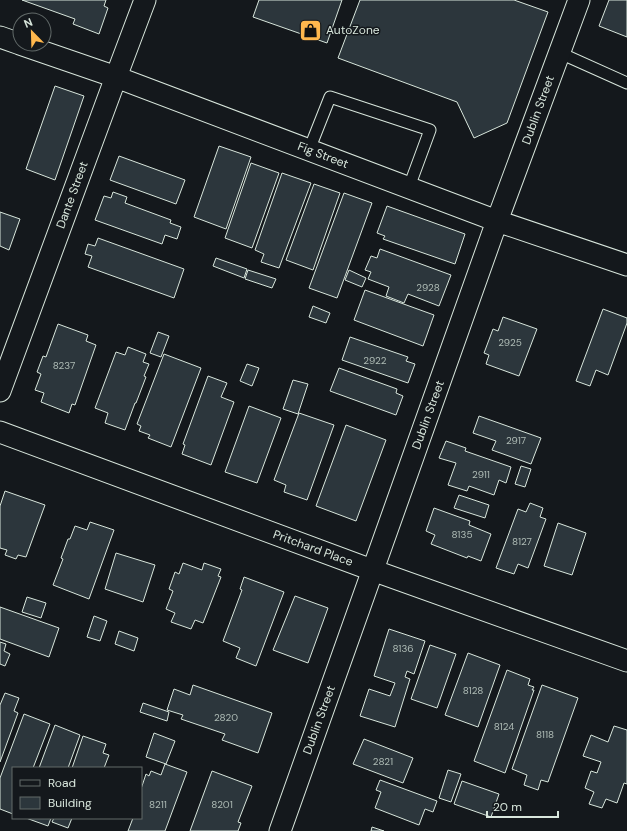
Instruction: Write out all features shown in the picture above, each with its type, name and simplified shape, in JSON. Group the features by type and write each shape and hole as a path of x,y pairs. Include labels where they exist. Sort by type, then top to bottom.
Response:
{"street":[{"name":"Dante Street","path":"0,391 145,0"},
{"name":"Dublin Street","path":"280,831 372,570 579,0"},
{"name":"Fig Street","path":"0,37 12,41"},
{"name":"Fig Street","path":"43,52 116,77 498,221 627,265"},
{"name":"Pritchard Place","path":"0,432 372,570 627,661"}],"lane":[{"path":"560,53 627,83"},
{"path":"309,150 330,97 430,130 409,187"}],"building":[{"path":"22,0 106,0 104,6 108,8 99,34 73,24 75,19"},
{"name":"AutoZone","path":"259,0 342,0 327,43 253,17"},
{"path":"360,0 514,0 548,12 507,123 474,138 457,102 338,58"},
{"path":"609,0 627,0 627,37 599,26"},
{"path":"55,86 84,96 55,180 26,169"},
{"path":"219,146 251,157 226,229 194,217"},
{"path":"119,156 185,180 176,204 110,180"},
{"path":"251,163 279,173 252,248 225,238"},
{"path":"282,173 311,183 279,268 261,262 264,254 255,250"},
{"path":"314,184 340,193 313,270 286,260"},
{"path":"113,192 127,197 125,203 171,220 170,223 181,227 177,239 165,235 162,244 95,220 104,196 111,198"},
{"path":"344,193 372,203 337,298 309,288"},
{"path":"387,206 465,234 455,264 383,239 385,236 377,233"},
{"path":"0,212 20,219 9,250 0,246"},
{"path":"98,238 184,269 174,298 88,267 92,256 85,254 88,244 95,246"},
{"path":"380,249 451,275 439,306 408,294 404,303 386,296 389,287 368,279 371,272 365,270 371,256 377,258"},
{"path":"216,258 247,269 244,278 213,266"},
{"path":"248,270 276,279 272,288 245,279"},
{"path":"349,270 366,278 362,287 345,280"},
{"path":"365,290 434,315 423,346 354,320"},
{"path":"313,306 330,313 326,323 309,317"},
{"path":"603,309 627,318 627,323 608,375 596,370 590,386 576,381"},
{"path":"503,317 537,329 519,376 486,364 489,355 484,353 493,329 498,331"},
{"path":"58,324 88,335 86,341 96,345 75,405 72,404 69,413 41,402 44,393 35,390 41,374 37,372 43,356 46,357"},
{"path":"158,332 169,336 161,357 150,353"},
{"path":"350,337 408,357 406,361 415,364 408,383 342,360"},
{"path":"128,347 146,354 143,362 149,364 144,376 146,377 125,430 105,423 108,413 95,408 116,352 125,355"},
{"path":"164,354 201,368 171,447 148,438 150,435 139,431 141,426 137,424"},
{"path":"247,364 259,368 252,386 240,381"},
{"path":"339,368 397,389 396,393 403,396 396,415 330,391"},
{"path":"208,376 227,383 221,397 234,402 211,465 182,454 185,445 183,444"},
{"path":"293,380 308,384 298,414 283,409"},
{"path":"249,406 281,418 257,483 225,472"},
{"path":"299,413 334,425 307,500 284,492 286,485 274,480"},
{"path":"479,416 541,438 531,464 492,450 496,441 473,433"},
{"path":"346,425 386,440 356,521 316,506"},
{"path":"446,441 466,448 465,451 511,467 506,483 499,480 494,495 469,486 467,491 448,485 456,463 439,458"},
{"path":"521,466 531,469 525,487 515,484"},
{"path":"5,491 45,505 26,557 18,555 16,559 5,555 7,550 0,548 0,506"},
{"path":"459,495 489,505 485,518 454,508"},
{"path":"530,503 543,508 540,517 546,519 528,568 518,564 514,574 496,568 518,509 526,512"},
{"path":"434,508 470,521 469,525 491,534 481,561 468,556 467,558 431,544 435,535 426,531"},
{"path":"90,522 114,530 89,599 53,585 63,559 61,558 68,539 70,539 75,526 87,530"},
{"path":"558,523 586,533 572,575 544,566"},
{"path":"116,553 155,565 143,602 105,589"},
{"path":"183,563 202,570 204,563 221,569 218,576 221,577 203,623 195,620 191,629 171,622 175,613 166,609 173,591 169,589 175,572 179,574"},
{"path":"244,577 284,592 256,666 236,658 240,648 223,641 242,590 240,589"},
{"path":"295,596 328,608 308,663 273,650"},
{"path":"27,597 46,603 41,618 22,612"},
{"path":"0,607 59,628 49,657 0,639"},
{"path":"94,616 107,621 100,641 87,637"},
{"path":"389,629 425,641 414,674 407,671 405,677 410,679 395,727 360,716 369,689 390,696 395,683 374,676"},
{"path":"119,631 138,638 134,651 115,644"},
{"path":"0,642 6,644 4,651 10,654 5,666 0,664"},
{"path":"430,645 456,654 437,708 411,699"},
{"path":"468,653 500,665 478,727 445,715"},
{"path":"507,670 530,679 528,685 534,687 532,690 534,690 505,773 474,761"},
{"path":"193,685 272,713 258,753 222,740 225,734 181,719 183,715 167,710 174,689 190,695"},
{"path":"542,685 578,698 548,782 541,780 538,790 524,785 527,775 512,769"},
{"path":"5,693 19,698 14,711 18,713 0,762 0,705"},
{"path":"143,703 169,712 167,721 140,712"},
{"path":"24,714 50,724 33,767 12,767 12,814 0,809 0,778"},
{"path":"55,725 80,735 68,767 39,767"},
{"path":"614,726 627,730 627,784 624,783 617,803 606,799 602,808 589,804 594,792 585,788 591,771 597,773 601,762 583,756 591,735 608,742"},
{"path":"154,733 175,741 166,764 146,757"},
{"path":"83,736 106,744 103,753 109,755 104,767 72,767"},
{"path":"364,739 413,758 403,783 353,764"},
{"path":"165,764 187,772 165,831 128,831 133,819 142,819 142,786 146,774 149,776 151,771 161,775"},
{"path":"448,770 461,774 451,802 439,798"},
{"path":"212,771 252,786 238,822 241,823 238,831 190,831"},
{"path":"380,780 437,801 433,812 425,809 419,825 375,808 381,792 376,790"},
{"path":"462,781 499,794 491,817 454,804"},
{"path":"29,819 51,819 48,826"},
{"path":"54,819 72,819 68,828 52,822"},
{"path":"372,827 384,831 371,831"}],"place":[{"name":"AutoZone","path":"311,30"}]}
